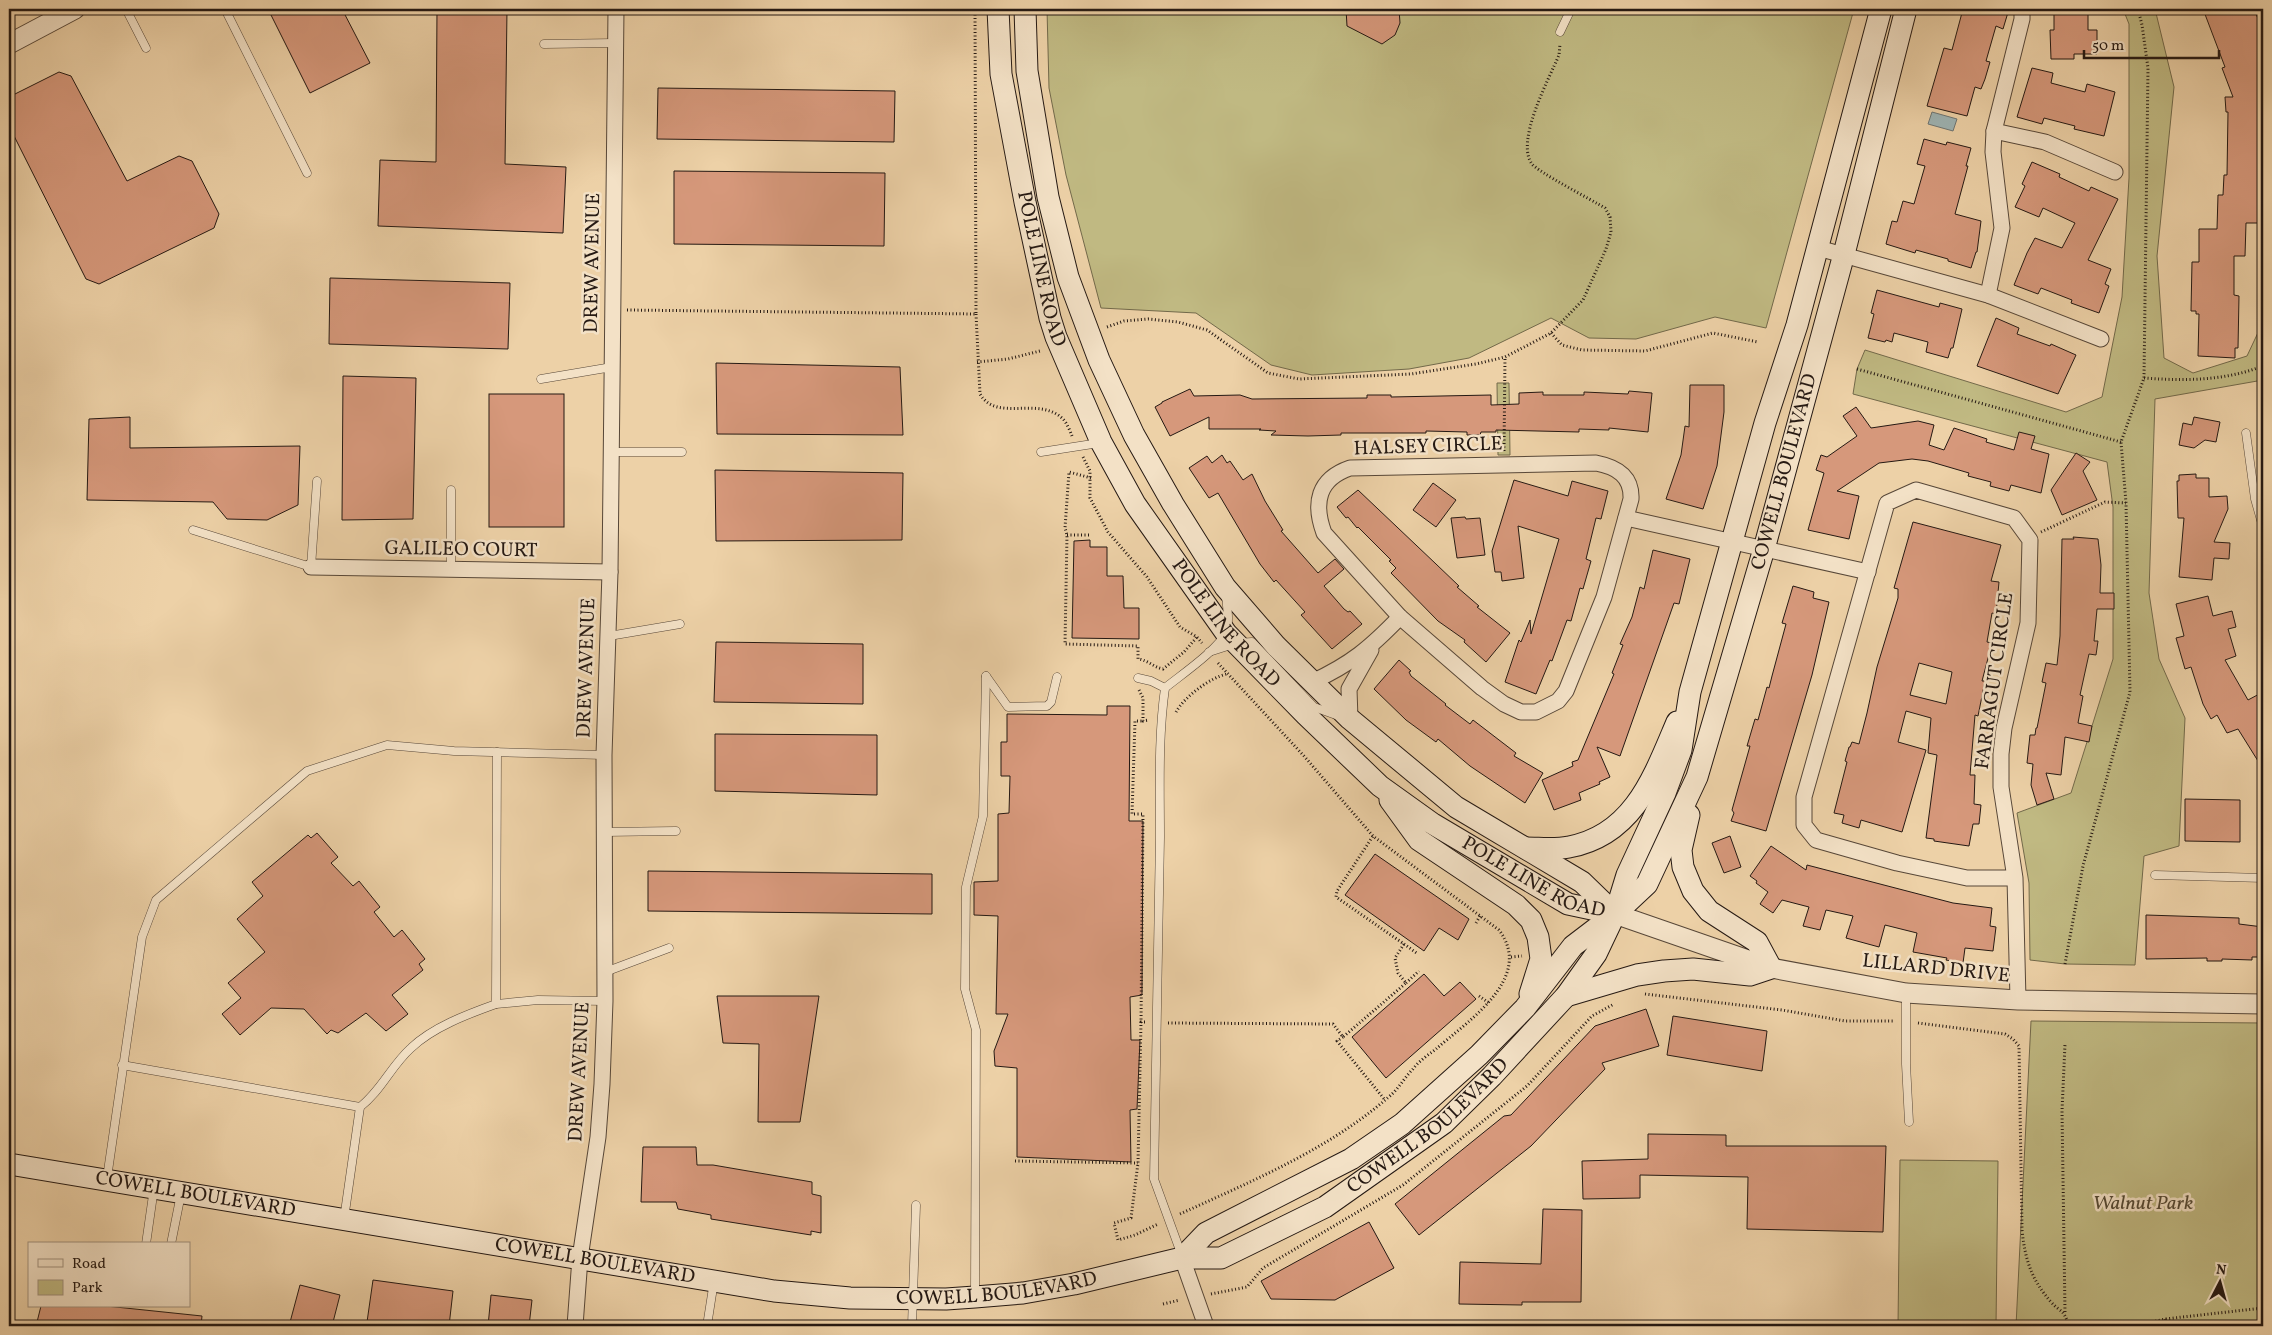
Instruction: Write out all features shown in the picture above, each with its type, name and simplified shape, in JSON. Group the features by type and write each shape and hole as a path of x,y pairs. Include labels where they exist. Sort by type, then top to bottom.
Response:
{"main road":[{"name":"POLE LINE ROAD","path":"998,9 1001,74 1025,202 1050,318 1101,442 1135,504 1231,638 1306,715 1380,786 1434,824 1568,904 1615,914"},
{"name":"POLE LINE ROAD","path":"1024,9 1027,71 1048,197 1068,277 1099,360 1134,435 1173,504 1225,586 1276,646 1350,719 1456,806 1582,882 1615,914"},
{"name":"COWELL BOULEVARD","path":"1182,1258 1206,1233 1358,1169 1444,1123 1492,1076 1566,996 1596,954 1615,914 1627,874 1665,793 1681,750 1690,692 1765,423 1797,325 1881,9"},
{"name":"COWELL BOULEVARD","path":"9,1164 106,1178 774,1291 840,1297 913,1299 1023,1293 1074,1284 1182,1258 1221,1258 1325,1208 1358,1169 1402,1124 1479,1055 1525,1008 1573,946 1615,914 1647,884 1697,777 1764,549 1844,254 1906,9"},
{"path":"1524,848 1567,848 1590,842 1610,830 1627,816 1650,784 1690,692"},
{"path":"1566,996 1638,975 1664,971 1693,969 1750,975 1771,968 1757,942 1709,911 1689,884 1683,867 1681,850 1697,777"},
{"path":"1380,786 1418,840 1516,905 1531,920 1538,937 1541,958 1525,1008"}],"street":[{"path":"9,44 75,9"},
{"name":"DREW AVENUE","path":"575,1326 580,1258 598,1137 605,1001 604,755 609,636 616,9"},
{"path":"1988,294 2002,228 1993,152 1994,131 2022,19 2022,9"},
{"path":"1994,131 2045,142 2115,172"},
{"path":"1818,248 1988,294 2101,339"},
{"name":"HALSEY CIRCLE","path":"1596,463 1609,466 1628,479 1632,489 1626,518 1604,598 1566,691 1558,701 1536,712 1521,712 1504,704 1482,688 1400,617 1324,533 1318,519 1322,490 1326,481 1336,473 1350,468 1596,463"},
{"path":"2015,878 1967,878 1897,863 1816,840 1804,825 1804,797 1887,503 1916,490 2014,518 2030,540"},
{"path":"1626,518 1868,572"},
{"name":"FARRAGUT CIRCLE","path":"2018,1000 2015,878 2001,787 2001,754 2004,728 2028,623 2030,540"},
{"name":"GALILEO COURT","path":"311,567 610,572"},
{"path":"1312,682 1339,670 1372,646 1400,617"},
{"path":"1350,719 1349,689 1372,646"},
{"name":"LILLARD DRIVE","path":"1615,914 1771,968 1906,993 2018,1000 2263,1004"},
{"path":"1182,1258 1206,1326"}],"lane":[{"path":"126,9 146,48"},
{"path":"225,9 307,173"},
{"path":"1560,32 1571,9"},
{"path":"544,44 616,43"},
{"path":"541,379 612,367"},
{"path":"2246,433 2255,499 2263,527"},
{"path":"1041,452 1101,442"},
{"path":"611,452 682,452"},
{"path":"193,530 311,567 317,480"},
{"path":"451,490 451,569"},
{"path":"1225,586 1231,638"},
{"path":"609,636 680,624"},
{"path":"1210,652 1231,638"},
{"path":"1182,1258 1154,1179 1160,837 1159,785 1161,720 1165,688 1210,652 1231,638 1252,642 1314,707 1350,719"},
{"path":"975,1297 976,1030 965,989 966,887 983,816 986,676 1008,706 1047,706 1052,702 1057,677"},
{"path":"1138,678 1151,681 1165,688"},
{"path":"106,1178 142,937 156,900 307,771 387,745 497,752 604,755"},
{"path":"496,1004 497,752"},
{"path":"604,832 676,831"},
{"path":"2155,875 2263,878"},
{"path":"605,972 669,948"},
{"path":"1906,993 1909,1122"},
{"path":"344,1219 360,1107 373,1097 411,1048 429,1034 496,1004 538,1000 605,1001"},
{"path":"122,1065 360,1107"},
{"path":"146,1242 154,1186"},
{"path":"171,1242 182,1191"},
{"path":"912,1326 916,1205"},
{"path":"707,1326 715,1281"}],"path":[{"path":"975,9 976,314 980,394 984,401 1000,409 1029,407 1048,410 1064,419 1090,471 1090,498 1108,532 1147,577 1180,626 1197,637 1228,676 1304,756 1373,836 1499,930 1511,958 1506,976 1489,1003 1414,1067 1385,1100 1342,1132 1270,1173 1190,1210"},
{"path":"2065,964 2083,866 2130,692 2126,503 2121,442 2144,378 2148,68 2138,9"},
{"path":"1104,328 1124,321 1148,319 1178,322 1207,330 1268,373 1299,379 1411,374 1476,364 1505,357 1551,333 1583,300 1612,232 1610,217 1605,208 1532,165 1526,152 1530,127 1559,55 1560,32"},
{"path":"612,310 976,314"},
{"path":"1551,333 1562,345 1582,350 1645,351 1713,333 1758,342"},
{"path":"977,362 1008,359 1040,351"},
{"path":"1504,464 1505,357"},
{"path":"2144,378 2192,381 2245,373 2263,366"},
{"path":"1857,369 2121,442"},
{"path":"1091,478 1068,472 1065,528 1067,535 1065,644 1138,646 1138,659 1163,669 1184,652 1197,637"},
{"path":"2030,540 2046,529 2105,502 2126,503"},
{"path":"1067,535 1089,535"},
{"path":"1143,721 1135,721 1132,814 1143,814 1138,1163 1131,1218 1114,1223 1118,1240 1135,1235 1148,1228"},
{"path":"1373,836 1337,891 1336,897 1418,954"},
{"path":"1476,924 1480,916"},
{"path":"1404,944 1395,958 1398,973 1406,982"},
{"path":"1385,1100 1337,1041 1419,971"},
{"path":"1641,993 1650,996 1782,1010 1845,1022 1885,1020 2005,1034 2013,1039 2019,1046 2022,1230 2025,1256 2029,1268 2052,1302 2065,1312"},
{"path":"1479,996 1489,1003"},
{"path":"1235,1290 1247,1287 1263,1268 1404,1185 1527,1086 1592,1016 1602,1008 1618,1002"},
{"path":"1141,1026 1141,1022 1333,1024 1343,1036"},
{"path":"2065,1044 2062,1111 2065,1312 2069,1326"},
{"path":"1015,1161 1138,1163"},
{"path":"2135,1326 2165,1319 2263,1308"},
{"path":"2165,1319 2169,1326"}],"green space":[{"path":"1047,9 1854,9 1766,328 1715,317 1636,339 1589,338 1551,318 1469,358 1409,369 1312,375 1271,365 1196,313 1101,308 1066,175 1049,88"},
{"path":"2123,9 2155,9 2174,87 2157,256 2164,358 2193,373 2247,356 2263,322 2263,380 2155,399 2149,593 2159,659 2185,718 2179,846 2144,856 2135,965 2065,964 2030,960 2029,883 2017,813 2071,793 2113,659 2113,507 2107,462 1853,394 1857,369 1865,350 2066,412 2102,397 2122,297 2129,178 2129,24"},
{"path":"1497,383 1509,383 1510,455 1498,455"},
{"name":"Walnut Park","path":"2031,1021 2263,1023 2263,1326 2016,1326"},
{"path":"1900,1160 1998,1161 1996,1326 1898,1326"}],"shaded area":[{"path":"1932,112 1957,119 1953,131 1928,124"}],"building":[{"path":"268,9 342,9 370,63 310,93"},
{"path":"437,9 507,9 505,164 566,167 563,233 378,226 380,160 436,162"},
{"path":"1346,9 1399,9 1400,23 1395,35 1382,44 1347,26"},
{"path":"1963,9 2009,9 2003,29 1996,26 1986,61 1990,62 1985,79 1981,89 1975,87 1967,116 1927,106 1944,48 1952,50"},
{"path":"2054,9 2088,9 2088,30 2097,30 2097,54 2074,54 2074,59 2051,59 2050,30 2054,30"},
{"path":"2203,9 2254,9 2263,31 2263,209 2259,209 2259,223 2246,223 2245,256 2234,256 2234,295 2239,296 2238,348 2235,348 2235,358 2198,356 2199,314 2196,314 2196,311 2191,311 2192,262 2199,262 2199,229 2217,229 2218,195 2223,195 2224,175 2227,175 2228,112 2226,112 2225,97 2233,97 2222,68 2225,67"},
{"path":"2032,68 2053,73 2051,83 2085,92 2087,84 2115,92 2104,136 2074,129 2075,126 2044,118 2042,124 2017,117"},
{"path":"59,72 71,76 127,181 179,156 192,161 219,214 214,228 99,284 86,279 9,126 9,97"},
{"path":"658,88 895,91 894,142 657,139"},
{"path":"1924,139 1946,145 1947,142 1971,148 1955,214 1981,221 1977,252 1971,268 1948,261 1948,259 1916,250 1915,253 1886,244 1892,221 1897,222 1903,201 1914,204 1925,166 1917,164"},
{"path":"2032,162 2060,174 2059,177 2089,191 2091,187 2118,199 2088,260 2111,269 2105,284 2109,286 2099,313 2071,303 2072,300 2041,288 2038,294 2014,285 2035,238 2062,248 2075,223 2043,208 2039,217 2015,207 2025,186 2022,184"},
{"path":"674,171 885,173 884,246 674,244"},
{"path":"330,278 510,283 508,349 329,344"},
{"path":"1877,290 1939,307 1940,303 1962,309 1953,348 1951,348 1948,358 1926,352 1928,342 1894,333 1892,342 1868,338 1874,314 1871,313"},
{"path":"1996,318 2019,328 2017,334 2050,346 2051,344 2076,355 2058,394 1977,366"},
{"path":"716,363 900,367 903,435 717,434"},
{"path":"343,376 416,378 413,519 342,520"},
{"path":"1690,385 1724,385 1724,412 1717,466 1703,509 1666,499 1681,455 1685,426 1689,427"},
{"path":"1190,389 1194,396 1240,395 1252,399 1367,398 1367,395 1391,395 1391,397 1491,395 1491,405 1519,404 1519,393 1543,392 1543,395 1584,395 1584,392 1628,394 1629,391 1652,393 1648,432 1609,428 1609,430 1579,429 1579,432 1496,430 1496,432 1481,432 1480,435 1467,435 1467,432 1426,431 1426,433 1271,435 1276,431 1259,430 1261,429 1209,429 1209,417 1170,436 1155,407"},
{"path":"489,394 564,394 564,527 489,527"},
{"path":"1856,407 1871,428 1918,421 1934,425 1929,445 1944,450 1954,428 1987,439 1986,442 2014,450 2019,432 2035,436 2031,449 2049,454 2041,493 2011,485 2009,491 1990,486 1991,482 1968,476 1969,473 1928,461 1912,459 1879,463 1837,491 1859,496 1849,539 1808,530 1824,473 1816,470 1821,455 1827,457 1857,436 1843,416"},
{"path":"130,417 130,448 300,446 298,505 267,520 227,519 213,502 87,500 89,419"},
{"path":"2194,417 2220,422 2216,442 2205,440 2194,448 2179,445 2183,423 2192,425"},
{"path":"2076,453 2090,462 2083,471 2097,500 2062,515 2051,490"},
{"path":"1222,455 1227,463 1230,461 1243,480 1252,474 1265,501 1283,530 1281,531 1318,573 1335,559 1344,569 1324,586 1344,609 1348,612 1350,611 1362,624 1332,649 1301,615 1305,612 1276,580 1274,582 1260,564 1218,493 1209,498 1189,468 1207,456 1212,463"},
{"path":"715,470 903,473 902,540 716,541"},
{"path":"2196,474 2196,478 2209,478 2209,497 2227,496 2228,509 2214,542 2230,543 2229,559 2214,558 2212,580 2179,577 2184,518 2178,518 2177,481 2179,481 2179,475"},
{"path":"1514,480 1568,496 1572,481 1608,491 1601,519 1596,518 1586,559 1591,561 1583,589 1580,588 1571,621 1567,620 1552,661 1550,660 1536,694 1505,682 1519,640 1521,642 1530,620 1531,634 1559,539 1518,526 1524,578 1502,581 1501,572 1495,572 1492,551"},
{"path":"1433,483 1456,500 1436,527 1413,510"},
{"path":"1358,490 1459,586 1457,587 1479,606 1477,607 1510,633 1486,662 1464,642 1465,640 1438,621 1391,573 1396,568 1389,561 1391,560 1348,517 1346,518 1337,507"},
{"path":"1465,517 1466,519 1480,518 1485,555 1457,558 1451,518"},
{"path":"1913,522 2001,545 1991,581 1999,582 1996,614 1992,613 1987,642 1992,643 1982,681 1985,681 1978,716 1975,715 1970,775 1975,775 1974,804 1981,805 1979,824 1973,824 1969,846 1926,838 1937,755 1928,753 1931,718 1906,711 1898,742 1926,750 1902,832 1861,820 1859,828 1842,823 1844,815 1834,813 1849,747 1852,742 1859,744 1877,667 1898,598 1898,589 1894,588","holes":["1919,663 1952,672 1946,704 1910,695"]},
{"path":"2073,537 2098,539 2101,565 2100,593 2114,593 2114,609 2097,609 2094,641 2098,641 2096,655 2089,654 2080,695 2083,696 2078,723 2092,726 2089,742 2065,737 2061,775 2046,773 2054,799 2037,805 2031,785 2033,764 2027,763 2030,735 2035,735 2037,728 2046,683 2042,682 2046,663 2057,665 2060,636 2062,539 2074,539"},
{"path":"1090,540 1090,547 1107,547 1107,576 1123,576 1124,608 1139,608 1139,639 1072,638 1074,541"},
{"path":"1653,550 1690,559 1679,604 1674,603 1620,756 1597,747 1610,777 1599,782 1600,784 1579,793 1581,800 1554,810 1542,780 1573,766 1572,762 1578,760 1614,674 1612,673 1623,645 1620,644 1632,617 1640,587 1644,589"},
{"path":"1793,586 1814,592 1813,598 1829,602 1812,675 1766,831 1731,821 1734,813 1732,810 1750,746 1747,746 1755,719 1758,720 1767,687 1769,688 1786,624 1782,623"},
{"path":"2208,596 2213,616 2232,611 2236,627 2228,629 2236,656 2225,660 2248,700 2263,692 2263,769 2238,729 2227,733 2217,715 2211,719 2203,704 2191,667 2185,669 2176,638 2184,636 2176,604"},
{"path":"716,642 863,644 863,704 714,702"},
{"path":"1399,660 1411,671 1409,672 1411,676 1445,705 1470,724 1473,720 1516,753 1514,756 1543,773 1525,803 1470,766 1438,739 1436,742 1406,720 1374,689"},
{"path":"1107,706 1130,706 1129,821 1143,821 1142,995 1130,997 1131,1040 1140,1040 1137,1109 1130,1110 1131,1162 1017,1157 1017,1068 995,1066 994,1051 1008,1014 996,1014 998,916 974,915 974,882 998,881 998,814 1009,813 1010,776 1001,776 1001,742 1007,742 1007,714 1107,715"},
{"path":"715,734 877,735 877,795 715,791"},
{"path":"2185,799 2240,800 2240,842 2185,841"},
{"path":"317,833 338,857 331,863 353,886 359,881 380,907 374,912 394,937 402,930 425,959 419,964 423,970 392,995 408,1014 386,1031 366,1013 338,1033 331,1030 327,1034 304,1009 271,1008 240,1035 222,1014 241,998 228,983 265,952 237,919 263,896 252,882 308,835 311,838"},
{"path":"1730,836 1741,867 1724,873 1712,843"},
{"path":"1771,846 1806,870 1807,865 1953,903 1992,908 1990,926 1996,927 1993,951 1965,948 1963,963 1913,952 1917,933 1885,925 1879,947 1846,938 1853,916 1826,910 1820,930 1803,926 1809,907 1782,900 1773,913 1760,904 1768,892 1750,876"},
{"path":"1375,854 1469,919 1458,940 1439,928 1424,951 1345,895"},
{"path":"648,871 932,874 932,914 648,911"},
{"path":"2146,915 2239,918 2239,924 2263,927 2263,954 2259,954 2259,957 2252,957 2252,960 2222,959 2222,961 2207,961 2207,958 2146,959"},
{"path":"1424,974 1444,996 1460,982 1476,999 1386,1078 1352,1037"},
{"path":"717,996 819,996 800,1122 758,1122 759,1044 723,1043"},
{"path":"1646,1009 1659,1046 1602,1063 1605,1069 1531,1146 1419,1235 1395,1204 1504,1116 1511,1115 1595,1026"},
{"path":"1673,1016 1767,1031 1762,1071 1667,1055"},
{"path":"1648,1134 1726,1135 1726,1146 1886,1146 1883,1232 1747,1229 1748,1177 1640,1175 1640,1198 1583,1199 1582,1161 1648,1159"},
{"path":"643,1147 696,1147 697,1165 713,1165 812,1182 812,1194 821,1196 821,1233 811,1231 811,1235 711,1219 711,1215 678,1209 676,1202 641,1202"},
{"path":"1543,1209 1582,1210 1581,1302 1522,1302 1522,1305 1459,1304 1460,1262 1541,1264"},
{"path":"1369,1222 1394,1268 1335,1300 1271,1299 1261,1281"},
{"path":"373,1280 453,1291 449,1326 399,1326 367,1322"},
{"path":"300,1285 340,1295 332,1326 289,1326"},
{"path":"491,1295 532,1300 529,1326 488,1326"},
{"path":"40,1308 125,1308 202,1316 201,1326 36,1326"}]}
